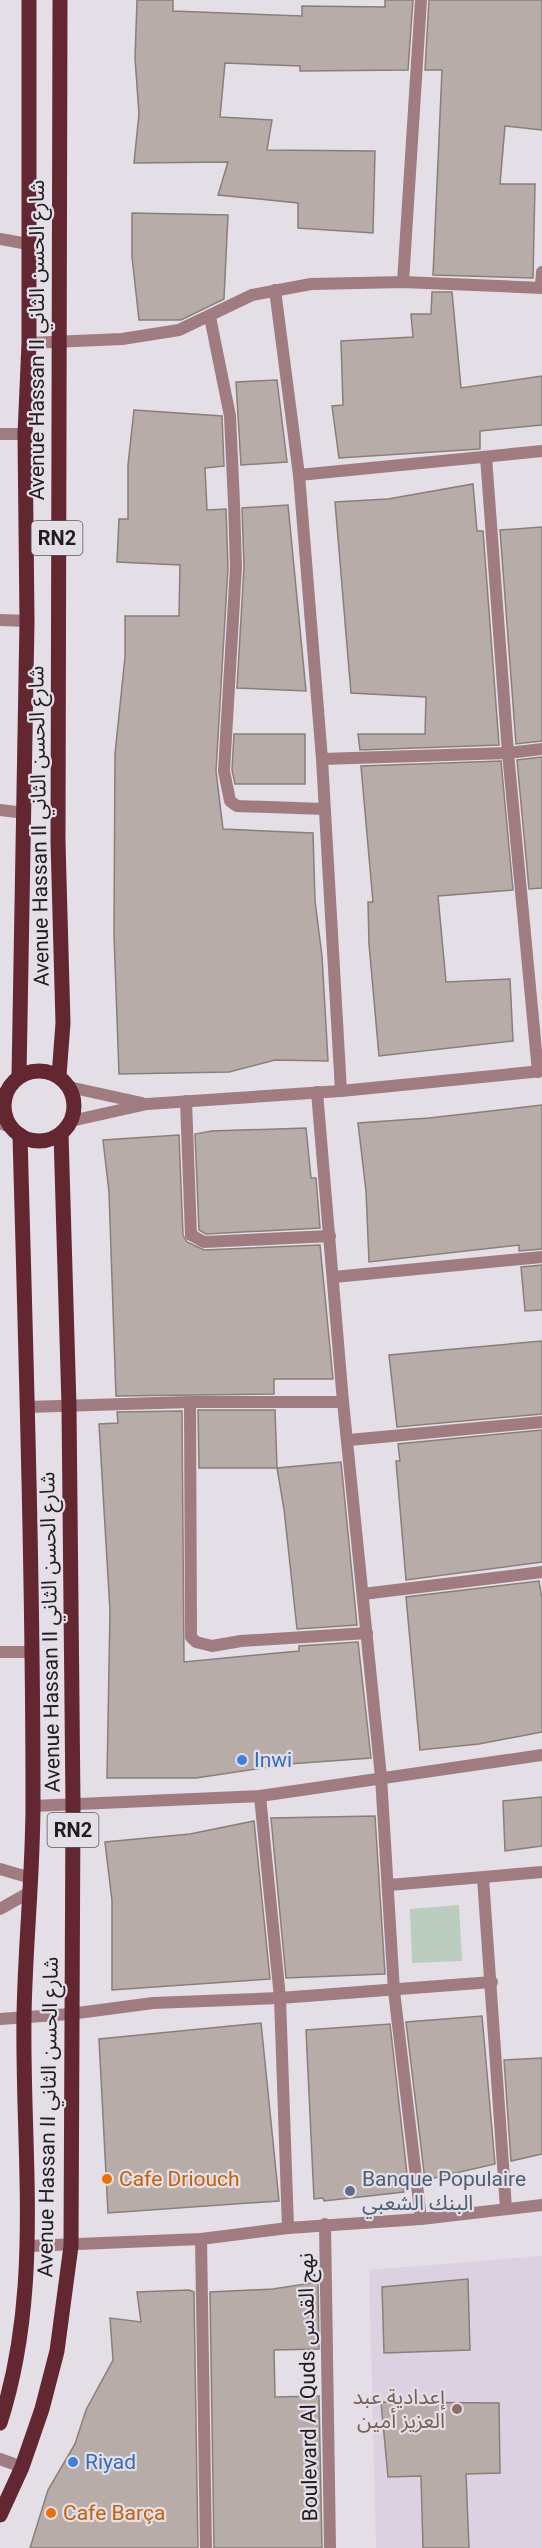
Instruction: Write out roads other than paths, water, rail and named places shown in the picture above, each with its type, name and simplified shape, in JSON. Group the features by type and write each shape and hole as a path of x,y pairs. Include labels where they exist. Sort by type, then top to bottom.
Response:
{"main road":[{"name":"Avenue Hassan II شارع الحسن الثاني","path":"19,1077 27,621 25,434 29,343 29,0"},
{"name":"Avenue Hassan II شارع الحسن الثاني","path":"60,0 57,342 58,842 64,1081"},
{"path":"19,1077 32,1071 46,1071 64,1081"},
{"name":"RN2","path":"10,1128 3,1094 19,1077"},
{"name":"RN2","path":"64,1081 74,1098 71,1121"},
{"path":"10,1128 40,1141 60,1134 71,1121"},
{"name":"Avenue Hassan II شارع الحسن الثاني","path":"0,2423 19,2350 27,2293 29,2246 24,2018 33,1806 27,1407 10,1128"},
{"name":"Avenue Hassan II شارع الحسن الثاني","path":"0,2515 22,2467 42,2409 57,2351 70,2246 73,1803 69,1406 60,1134"}],"street":[{"path":"403,282 421,0"},
{"path":"0,239 28,244"},
{"path":"29,343 122,339 179,330 252,295 311,284 403,282 541,287 542,272"},
{"path":"275,290 299,475 322,759 340,1091"},
{"path":"210,317 230,416 236,567 224,771 230,801 237,806 324,809"},
{"path":"0,434 25,434"},
{"path":"299,475 542,451"},
{"path":"71,1121 147,1104 340,1091 540,1072 508,753 486,457"},
{"path":"0,620 27,621"},
{"path":"322,759 508,753 542,749"},
{"path":"0,810 25,813"},
{"path":"64,1081 147,1104"},
{"path":"317,1092 343,1402 349,1440 381,1777 394,1991 421,2219"},
{"path":"186,1101 191,1235 204,1242 330,1236"},
{"path":"334,1277 542,1257"},
{"path":"27,1407 190,1402 343,1402"},
{"path":"190,1402 191,1637 196,1642 212,1646 241,1641 368,1633"},
{"path":"349,1440 542,1422"},
{"path":"363,1594 542,1572"},
{"path":"0,1652 31,1652"},
{"path":"33,1806 260,1796 542,1755"},
{"path":"260,1796 280,1998 288,2228"},
{"path":"0,1869 31,1885 0,1909"},
{"path":"389,1885 542,1872"},
{"path":"483,1878 506,2208"},
{"path":"0,2019 70,2014 153,2002 280,1998 492,1982"},
{"path":"29,2246 201,2239 325,2224 421,2219 542,2205"},
{"name":"Boulevard Al Quds نهج القدس","path":"325,2224 330,2548"},
{"path":"201,2239 207,2548"},
{"path":"0,2459 22,2467"}],"place":[{"name":"Inwi","path":"242,1760"},
{"name":"Cafe Driouch","path":"107,2179"},
{"name":"Banque Populaire البنك الشعبي","path":"350,2191"},
{"name":"إعدادية عبد العزيز أمين","path":"457,2409"},
{"name":"Riyad","path":"73,2462"},
{"name":"Cafe Barça","path":"51,2513"}]}
